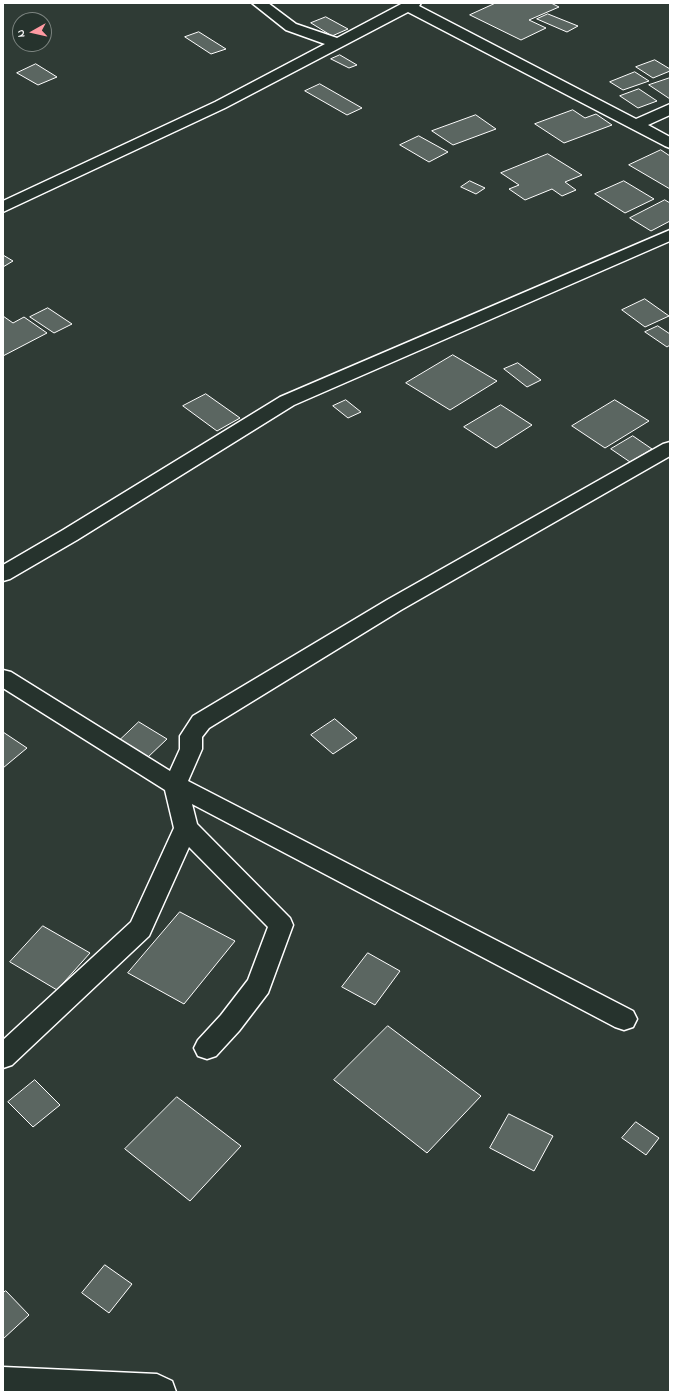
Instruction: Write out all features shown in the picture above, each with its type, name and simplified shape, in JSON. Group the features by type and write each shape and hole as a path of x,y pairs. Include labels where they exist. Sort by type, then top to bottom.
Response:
{"street":[{"path":"259,3 291,27 337,43"},
{"path":"3,207 220,104 411,4 670,143"},
{"path":"636,125 670,109"},
{"path":"3,574 70,535 287,401 670,236"},
{"path":"207,1048 230,1023 259,985 281,925 186,828 175,785 192,749 191,736 201,722 394,605 614,482 670,448"},
{"path":"3,678 175,785 624,1019"},
{"path":"3,1057 140,929 186,828"},
{"path":"3,1382 157,1389 161,1392"}],"building":[{"path":"496,3 551,3 559,7 529,20 546,28 521,40 470,15"},
{"path":"548,14 578,26 567,32 537,19"},
{"path":"326,17 348,29 332,36 311,23"},
{"path":"199,32 226,49 211,54 185,37"},
{"path":"340,55 357,65 349,68 331,59"},
{"path":"655,60 670,69 670,71 653,78 636,67"},
{"path":"36,64 57,77 38,85 17,73"},
{"path":"635,72 649,81 623,90 610,82"},
{"path":"670,78 670,99 649,85"},
{"path":"320,84 362,108 347,115 305,91"},
{"path":"639,89 657,101 638,108 620,96"},
{"path":"573,110 585,118 596,114 612,125 564,143 535,124"},
{"path":"476,115 496,129 453,145 432,131"},
{"path":"419,136 448,152 429,162 400,145"},
{"path":"661,150 670,156 670,189 629,165"},
{"path":"548,154 582,175 565,182 576,190 562,196 552,189 525,200 509,189 519,185 501,173"},
{"path":"470,181 485,188 476,194 461,187"},
{"path":"624,181 654,199 625,213 595,194"},
{"path":"665,200 670,203 670,221 651,231 630,218"},
{"path":"3,255 13,261 3,267"},
{"path":"645,299 669,316 645,327 622,310"},
{"path":"48,308 72,324 54,333 30,317"},
{"path":"3,316 13,323 24,317 47,333 3,356"},
{"path":"658,326 670,334 670,345 667,347 645,332"},
{"path":"453,355 497,381 450,410 406,383"},
{"path":"518,363 541,380 527,387 504,369"},
{"path":"206,394 240,418 217,431 183,406"},
{"path":"346,400 361,412 348,418 333,406"},
{"path":"615,400 649,421 605,448 572,426"},
{"path":"501,405 532,425 496,448 464,427"},
{"path":"633,436 652,449 630,462 611,449"},
{"path":"335,719 357,738 333,754 311,735"},
{"path":"139,722 167,739 147,758 119,741"},
{"path":"3,732 27,748 3,768"},
{"path":"180,912 235,941 184,1004 128,973"},
{"path":"43,926 90,953 57,990 10,962"},
{"path":"368,953 400,971 375,1005 342,987"},
{"path":"388,1026 481,1096 427,1153 334,1080"},
{"path":"35,1080 60,1105 33,1127 8,1102"},
{"path":"177,1097 241,1146 190,1201 125,1149"},
{"path":"509,1114 553,1136 534,1171 490,1148"},
{"path":"636,1122 659,1138 646,1155 622,1138"},
{"path":"105,1265 132,1284 109,1313 82,1293"},
{"path":"6,1291 29,1315 3,1339 3,1293"}]}
